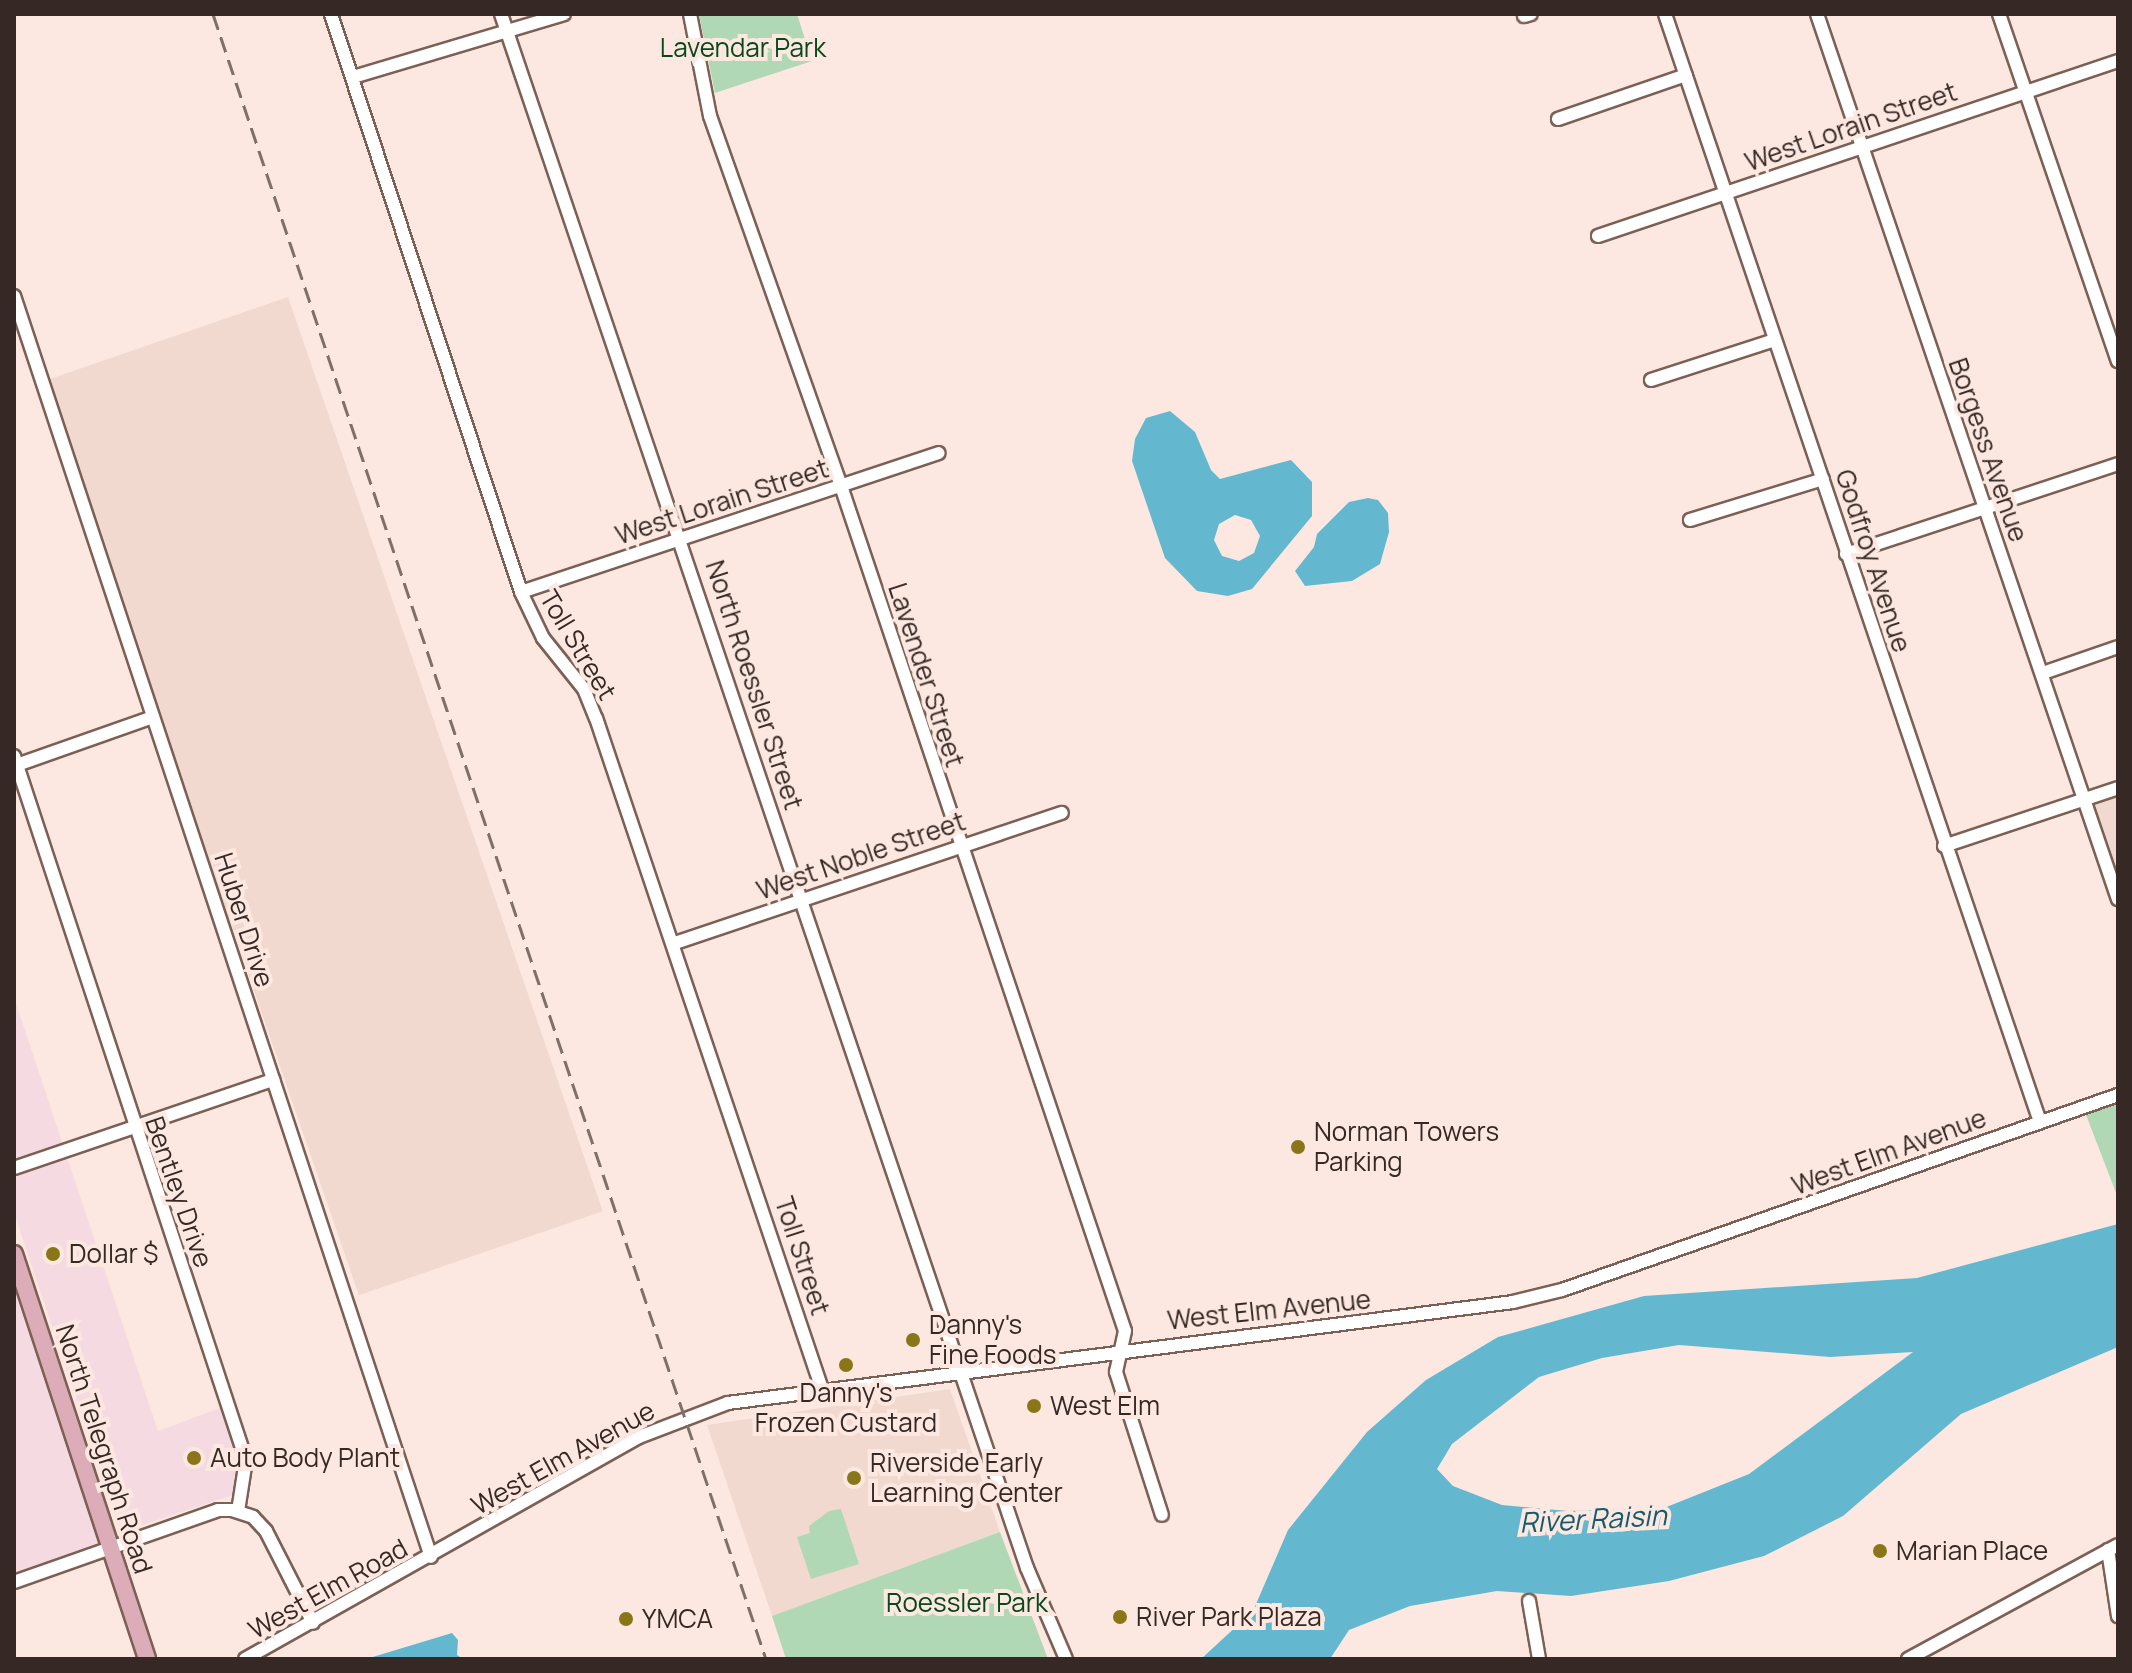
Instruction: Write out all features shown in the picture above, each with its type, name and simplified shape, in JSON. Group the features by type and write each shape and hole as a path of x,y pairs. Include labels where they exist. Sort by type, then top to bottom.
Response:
{"main road":[{"name":"North Telegraph Road","path":"14,1254 147,1659"}],"street":[{"name":"Toll Street","path":"331,14 521,592 543,638 584,689 675,943 822,1389"},
{"name":"North Roessler Street","path":"501,14 682,537 800,898 1027,1568 1066,1659"},
{"path":"353,77 508,34 564,14"},
{"name":"Lavender Street","path":"690,14 710,116 841,486 959,846 1125,1331 1124,1348 1116,1364 1120,1389 1162,1515"},
{"name":"Godfroy Avenue","path":"1665,14 1944,846 2040,1122"},
{"name":"Borgess Avenue","path":"1817,14 2118,899"},
{"path":"1999,14 2118,361"},
{"name":"West Lorain Street","path":"1598,236 2118,61"},
{"path":"1558,119 1686,75"},
{"name":"Huber Drive","path":"14,296 431,1557"},
{"path":"1651,380 1775,340"},
{"name":"West Lorain Street","path":"521,592 938,453"},
{"path":"1846,554 1983,506 2118,464"},
{"path":"1690,520 1823,479"},
{"path":"2043,673 2118,647"},
{"path":"15,762 153,717"},
{"name":"Bentley Drive","path":"15,762 246,1460 238,1511"},
{"path":"1944,846 2118,788"},
{"name":"West Noble Street","path":"675,943 800,898 1062,813"},
{"path":"14,1168 273,1080"},
{"name":"West Elm Avenue","path":"431,1557 665,1423 728,1403 1124,1348 1476,1309 1562,1290 2118,1095"},
{"path":"14,1582 218,1510 238,1511 266,1531 313,1623"},
{"path":"1908,1659 2113,1548 2118,1616"},
{"name":"West Elm Road","path":"245,1659 431,1557"},
{"path":"1529,1601 1539,1659"}],"shaded area":[{"path":"288,297 603,1211 359,1295 44,381"},
{"path":"2118,788 2118,899 2084,800"},
{"path":"14,997 158,1431 228,1405 246,1460 245,1491 121,1532 14,1213"},
{"path":"14,1254 110,1547 14,1582"},
{"name":"Riverside Early Learning Center","path":"950,1389 1000,1532 772,1616 707,1425"}],"green space":[{"name":"Lavendar Park","path":"699,14 797,14 812,61 715,93"},
{"path":"2118,1095 2118,1198 2083,1107"},
{"path":"841,1509 859,1564 811,1579 797,1537 810,1533 809,1526 829,1511"},
{"name":"Roessler Park","path":"1000,1532 1048,1659 786,1659 772,1616"}],"water":[{"path":"1170,411 1195,432 1211,470 1220,479 1291,460 1312,482 1312,516 1252,589 1228,596 1197,591 1165,558 1132,461 1135,439 1146,418","holes":["1235,515 1251,520 1260,536 1254,553 1239,561 1222,556 1214,540 1219,524"]},
{"path":"1368,498 1378,500 1388,513 1389,532 1380,564 1352,581 1305,586 1295,571 1314,547 1317,534 1349,502"},
{"name":"River Raisin","path":"2118,1224 2118,1347 1961,1414 1843,1516 1764,1556 1669,1581 1571,1596 1497,1591 1410,1606 1349,1630 1330,1659 1201,1659 1253,1611 1288,1530 1367,1432 1426,1380 1498,1337 1644,1296 1917,1278","holes":["1679,1345 1830,1357 1913,1352 1749,1474 1664,1508 1568,1511 1502,1505 1453,1486 1437,1469 1452,1444 1539,1377 1602,1358"]},
{"path":"452,1633 458,1640 457,1655 463,1659 366,1659"}],"railway":[{"path":"213,14 766,1659"}],"place":[{"name":"Norman Towers Parking","path":"1298,1147"},
{"name":"Dollar $","path":"53,1254"},
{"name":"Danny's Fine Foods","path":"913,1340"},
{"name":"Danny's Frozen Custard","path":"846,1365"},
{"name":"West Elm","path":"1034,1406"},
{"name":"Auto Body Plant","path":"194,1458"},
{"name":"Riverside Early Learning Center","path":"854,1478"},
{"name":"Marian Place","path":"1880,1551"},
{"name":"River Park Plaza","path":"1120,1617"},
{"name":"YMCA","path":"626,1619"}]}
